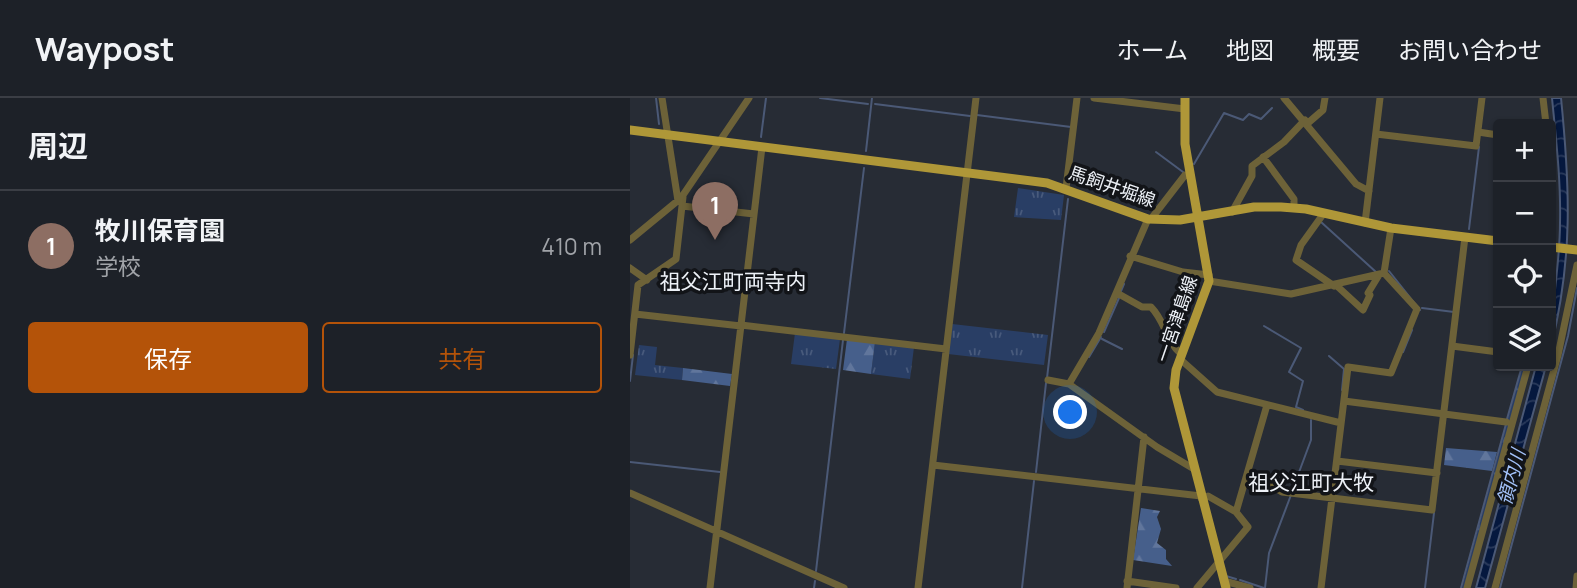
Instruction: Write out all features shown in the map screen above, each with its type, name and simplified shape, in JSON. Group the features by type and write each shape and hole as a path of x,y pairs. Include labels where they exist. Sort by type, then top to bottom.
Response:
{"main road":[{"name":"一宮津島線","path":"1185,98 1184,130 1209,278 1180,357 1174,388 1225,585"},
{"name":"馬飼井堀線","path":"630,130 1066,188 1150,219 1200,218 1254,208 1294,208 1391,228 1493,240"},
{"path":"1556,248 1577,250"}],"street":[{"path":"630,355 638,285 676,260 681,201 666,135 662,98"},
{"path":"630,240 681,201 750,98"},
{"path":"918,588 976,98"},
{"path":"1066,188 1077,98"},
{"path":"1094,98 1185,109"},
{"path":"1284,98 1356,184 1369,191"},
{"path":"1232,212 1252,176 1252,166 1323,110 1325,98"},
{"path":"1365,222 1380,98"},
{"path":"1376,134 1476,146 1482,98"},
{"path":"1544,98 1546,119"},
{"path":"1478,132 1493,134"},
{"path":"710,588 762,147"},
{"path":"1263,157 1294,199 1294,208"},
{"path":"1069,384 1099,333 1130,256 1150,219 1185,175 1191,176"},
{"path":"681,201 754,214"},
{"path":"1324,213 1301,245 1296,260 1336,286 1363,310 1370,295 1368,293 1382,274 1391,228"},
{"path":"1250,472 1282,492 1433,510 1465,237"},
{"path":"1130,256 1182,272 1278,293 1336,286 1382,274"},
{"path":"1495,588 1558,355 1577,265"},
{"path":"630,268 647,280"},
{"path":"1321,588 1348,368 1391,373 1417,309 1382,274"},
{"path":"1117,293 1142,307 1151,307 1159,315 1167,336 1180,357 1217,392 1341,423"},
{"path":"633,312 946,349"},
{"path":"1452,346 1493,351"},
{"path":"1467,588 1527,371"},
{"path":"1048,380 1069,384 1194,469"},
{"path":"1344,401 1506,422"},
{"path":"1236,512 1268,405"},
{"path":"1144,437 1127,585 1175,588"},
{"path":"1337,461 1437,473"},
{"path":"933,465 1208,496 1236,512 1248,527 1197,588"},
{"path":"630,493 844,588"},
{"path":"1576,588 1577,576"},
{"path":"1225,585 1250,588"}],"green space":[{"path":"1018,188 1064,195 1061,220 1014,217"},
{"path":"952,324 1048,335 1044,365 948,354"},
{"path":"795,333 840,339 836,369 791,364"},
{"path":"847,339 875,342 871,374 843,370"},
{"path":"875,342 914,347 910,379 871,374"},
{"path":"639,345 657,347 655,365 683,368 682,380 635,375"},
{"path":"683,368 732,374 730,386 682,380"},
{"path":"1521,371 1525,371 1464,588"},
{"path":"1446,448 1497,452 1492,471 1444,465"},
{"path":"1141,508 1160,511 1157,517 1161,529 1157,543 1166,550 1166,559 1172,566 1133,560"}],"water":[{"path":"1552,98 1561,98 1568,223 1563,283 1556,323 1560,207"},
{"name":"領内川","path":"1535,371 1545,371 1485,588 1476,588"}],"waterway":[{"path":"656,98 659,124"},
{"path":"761,137 766,98"},
{"path":"820,98 868,104"},
{"path":"866,151 872,98"},
{"path":"875,104 970,116"},
{"path":"1194,164 1224,113 1243,120 1249,114 1261,119 1272,108"},
{"path":"977,115 1071,127"},
{"path":"1469,229 1479,147"},
{"path":"1156,152 1183,172"},
{"path":"844,333 864,168"},
{"path":"1047,378 1068,199"},
{"path":"1321,222 1376,272"},
{"path":"1389,271 1420,310"},
{"path":"1121,291 1124,284"},
{"name":"領内川","path":"1500,588 1568,336 1577,288"},
{"path":"1104,332 1119,298"},
{"path":"1422,308 1454,312"},
{"path":"1264,326 1301,348 1289,372 1303,381 1296,407 1303,410"},
{"path":"1403,352 1412,330"},
{"path":"1089,357 1101,337"},
{"path":"1102,339 1122,349"},
{"path":"816,571 843,340"},
{"path":"630,381 633,355"},
{"path":"1329,356 1344,369 1342,390"},
{"path":"1507,419 1521,371"},
{"path":"1036,472 1046,383"},
{"path":"1292,491 1311,440 1311,420"},
{"name":"領内川","path":"1461,588 1506,424"},
{"path":"630,462 720,472"},
{"path":"1022,588 1034,481"},
{"path":"1265,588 1269,553 1291,495"},
{"path":"1425,588 1434,513"},
{"path":"1226,576 1236,579"},
{"path":"1240,580 1264,588"},
{"path":"814,588 815,581"}],"place":[{"name":"牧川保育園","path":"715,240"}],"district":[{"name":"祖父江町両寺内","path":"733,282"},
{"name":"祖父江町大牧","path":"1311,483"}]}
